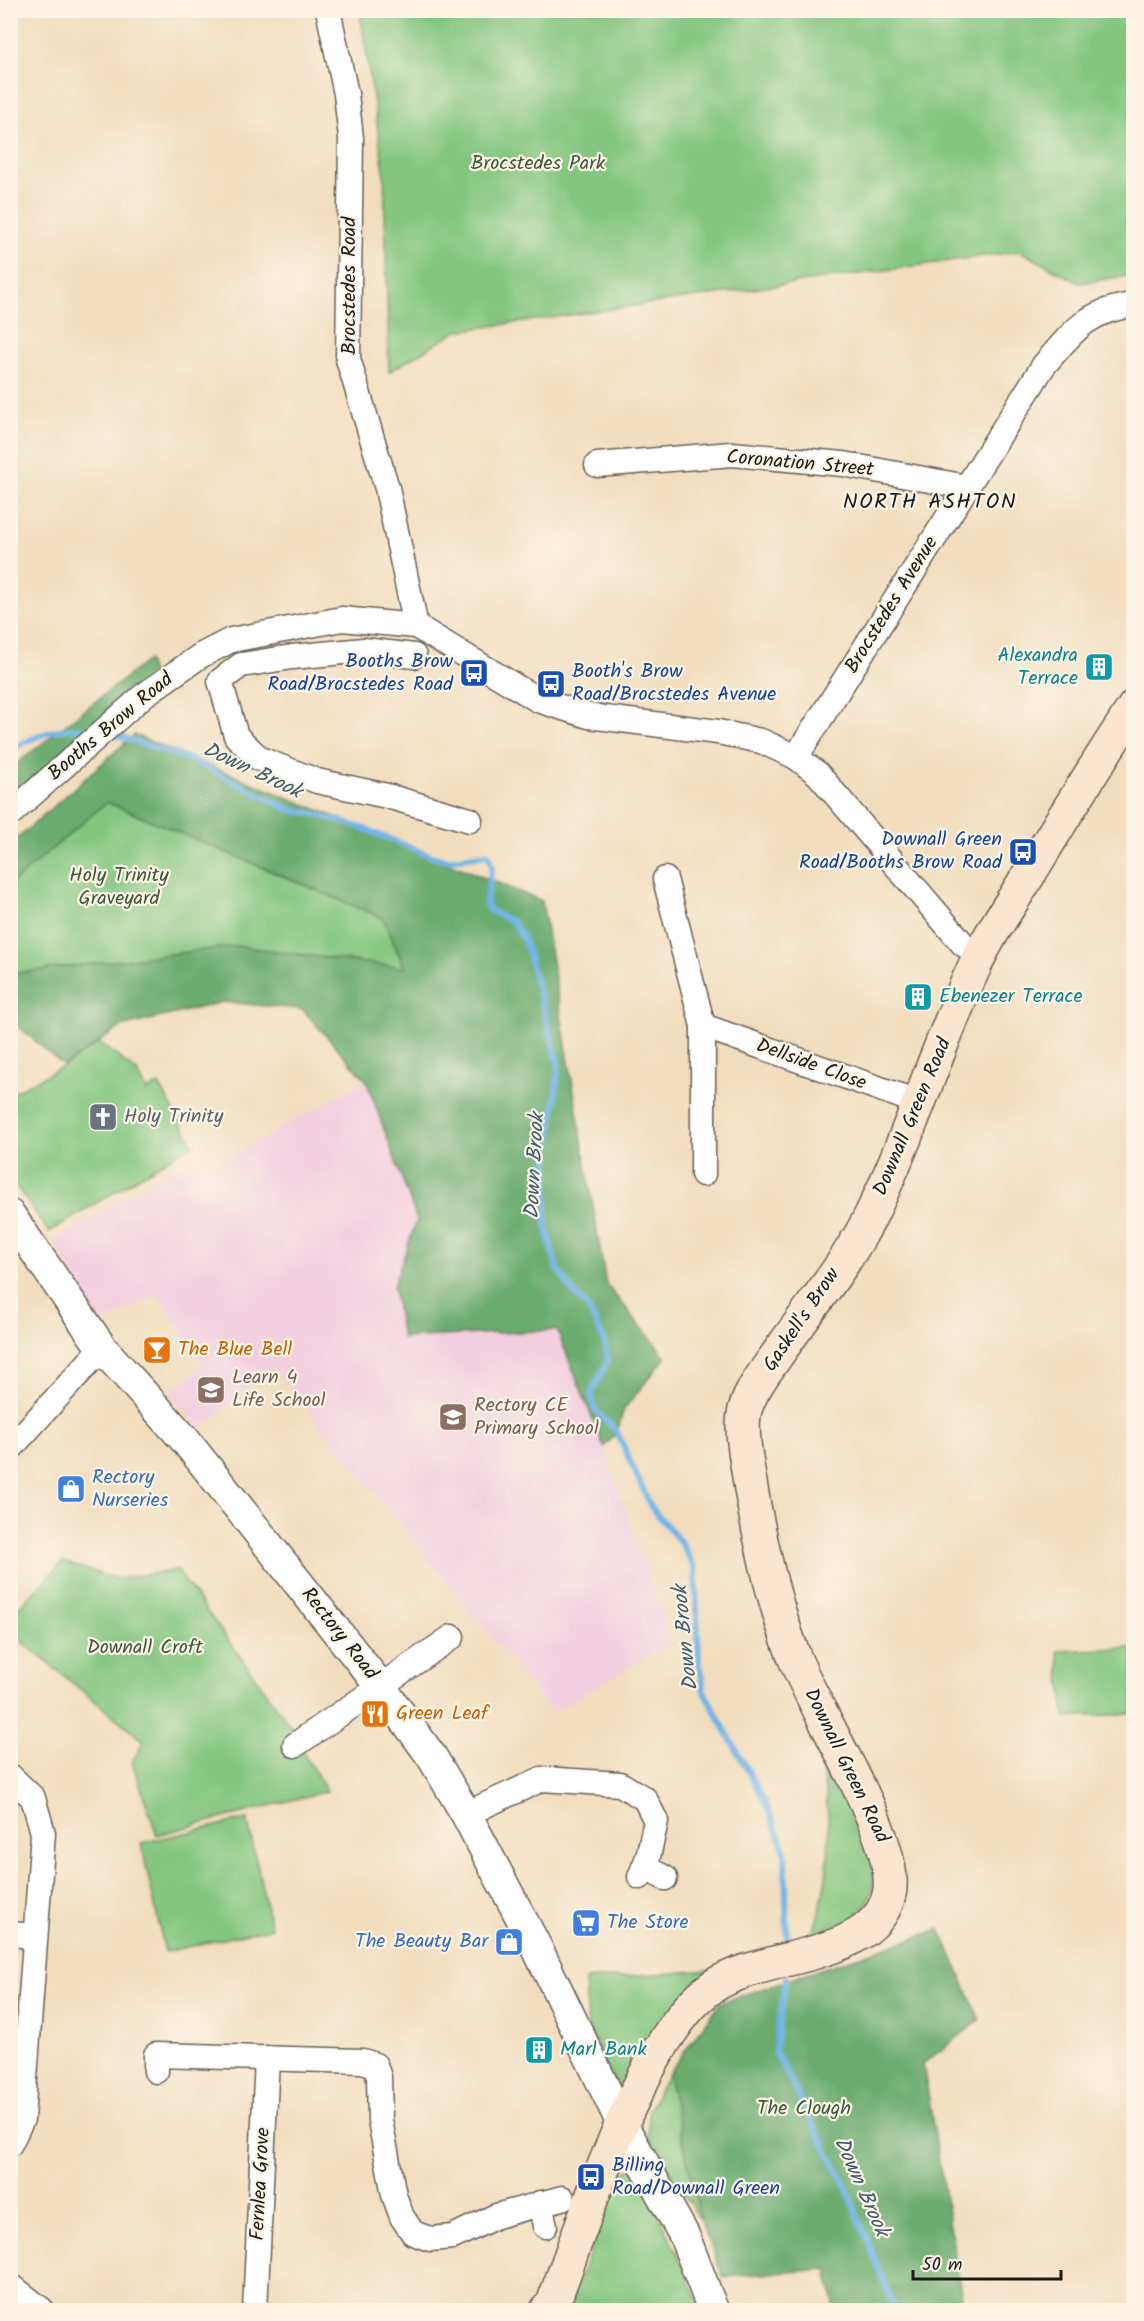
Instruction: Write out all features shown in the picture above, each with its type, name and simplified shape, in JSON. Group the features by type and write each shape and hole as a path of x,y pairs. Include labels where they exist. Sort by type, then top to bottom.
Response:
{"main road":[{"name":"Downall Green Road","path":"872,1216 980,955 1134,707"},
{"name":"Gaskell's Brow","path":"744,1428 745,1409 767,1369 872,1216"},
{"name":"Downall Green Road","path":"547,2310 552,2306 622,2124 651,2065 694,2002 730,1976 753,1966 781,1961 854,1939 874,1924 886,1907 891,1888 888,1856 874,1821 794,1658 776,1605 758,1520 744,1428"}],"street":[{"name":"Brocstedes Road","path":"328,10 346,94 351,138 348,359 387,488 416,626"},
{"name":"Brocstedes Avenue","path":"796,757 1044,365 1079,324 1113,307 1134,305"},
{"name":"Coronation Street","path":"597,465 732,454 843,464 967,487"},
{"name":"Booths Brow Road","path":"10,814 144,695 200,656 231,640 342,619 416,626 538,700 588,716 718,732 760,741 796,757 818,774 963,944 980,955"},
{"path":"286,628 292,657"},
{"path":"414,656 364,650 292,657 241,665 220,681 236,736 260,759 317,781 387,796 470,820"},
{"path":"664,879 703,1026 703,1174"},
{"name":"Dellside Close","path":"703,1026 920,1103"},
{"name":"Rectory Road","path":"10,1215 102,1348 185,1440 380,1686 432,1756 466,1814 536,1946 622,2124 684,2235 713,2310"},
{"path":"10,1449 102,1348"},
{"path":"296,1745 452,1637"},
{"path":"10,1776 33,1798 44,1833 22,2119 10,2144"},
{"path":"466,1814 542,1779 620,1784 645,1799 656,1821 650,1874"},
{"path":"10,1934 35,1936"},
{"path":"156,2071 156,2055 363,2061 375,2065 379,2077 380,2120 394,2195 402,2217 414,2233 430,2239 453,2238 496,2216 549,2209"},
{"name":"Fernlea Grove","path":"255,2310 267,2058"},
{"path":"10,2285 42,2310"}],"shaded area":[{"name":"Rectory CE Primary School","path":"366,1080 417,1221 393,1286 557,1330 604,1447 671,1642 552,1713 274,1368 201,1429 169,1393 203,1364 158,1295 102,1324 53,1240 183,1163 218,1164"}],"green space":[{"name":"Brocstedes Park","path":"360,11 1133,11 1133,275 1079,283 1020,251 457,331 389,372 384,171"},
{"path":"148,660 153,678 11,797 11,768"},
{"path":"134,735 542,901 606,1284 666,1357 624,1409 617,1432 604,1447 557,1330 402,1338 393,1286 417,1220 366,1080 302,1009 223,1002 121,1027 64,1066 11,1020 11,974 236,946 405,968 383,918 107,802 11,884 11,844"},
{"name":"Holy Trinity Graveyard","path":"106,802 383,918 405,969 236,946 11,974 10,884"},
{"path":"99,1042 137,1072 147,1091 159,1084 193,1144 49,1232 11,1179 10,1094 64,1066"},
{"name":"Downall Croft","path":"63,1562 117,1579 177,1570 295,1732 302,1751 327,1791 157,1835 132,1762 144,1741 11,1633 10,1616"},
{"path":"1133,1648 1133,1714 1065,1717 1058,1651"},
{"path":"830,1769 850,1806 868,1848 873,1870 872,1890 864,1908 848,1923 810,1941 826,1878 829,1836 822,1772"},
{"path":"247,1819 271,1928 165,1952 141,1843"},
{"name":"The Clough","path":"940,1929 980,2020 923,2064 964,2310 835,2310 827,2269 723,2277 701,2221 668,2074 720,2003"},
{"path":"723,1969 622,2098 588,2027 585,1980"},
{"path":"668,2074 701,2221 648,2137 649,2110"},
{"path":"636,2166 703,2310 567,2310 622,2173"}],"waterway":[{"name":"Down Brook","path":"10,750 51,732 72,729 95,730"},
{"name":"Down Brook","path":"112,734 192,760 290,810 316,814 365,829 434,857 448,860 488,854 492,866 486,904 489,910 513,922 525,942 559,1066 548,1157 546,1224 556,1266 570,1288 588,1308 604,1340 608,1360 591,1394 595,1410 617,1432 651,1507 682,1544 695,1569 699,1661 704,1691 765,1802 785,1851 787,1941"},
{"name":"Down Brook","path":"786,1978 775,2051 845,2184 895,2310"}],"place":[{"name":"Alexandra Terrace","path":"1099,667"},
{"name":"Booths Brow Road/Brocstedes Road","path":"474,673"},
{"name":"Booth's Brow Road/Brocstedes Avenue","path":"551,684"},
{"name":"Downall Green Road/Booths Brow Road","path":"1023,852"},
{"name":"Ebenezer Terrace","path":"918,997"},
{"name":"Holy Trinity","path":"103,1117"},
{"name":"The Blue Bell","path":"157,1350"},
{"name":"Learn 4 Life School","path":"211,1390"},
{"name":"Rectory CE Primary School","path":"453,1417"},
{"name":"Rectory Nurseries","path":"71,1489"},
{"name":"Green Leaf","path":"375,1714"},
{"name":"The Store","path":"586,1923"},
{"name":"The Beauty Bar","path":"509,1942"},
{"name":"Marl Bank","path":"539,2050"},
{"name":"Billing Road/Downall Green","path":"591,2177"}],"district":[{"name":"NORTH ASHTON","path":"930,502"}]}
